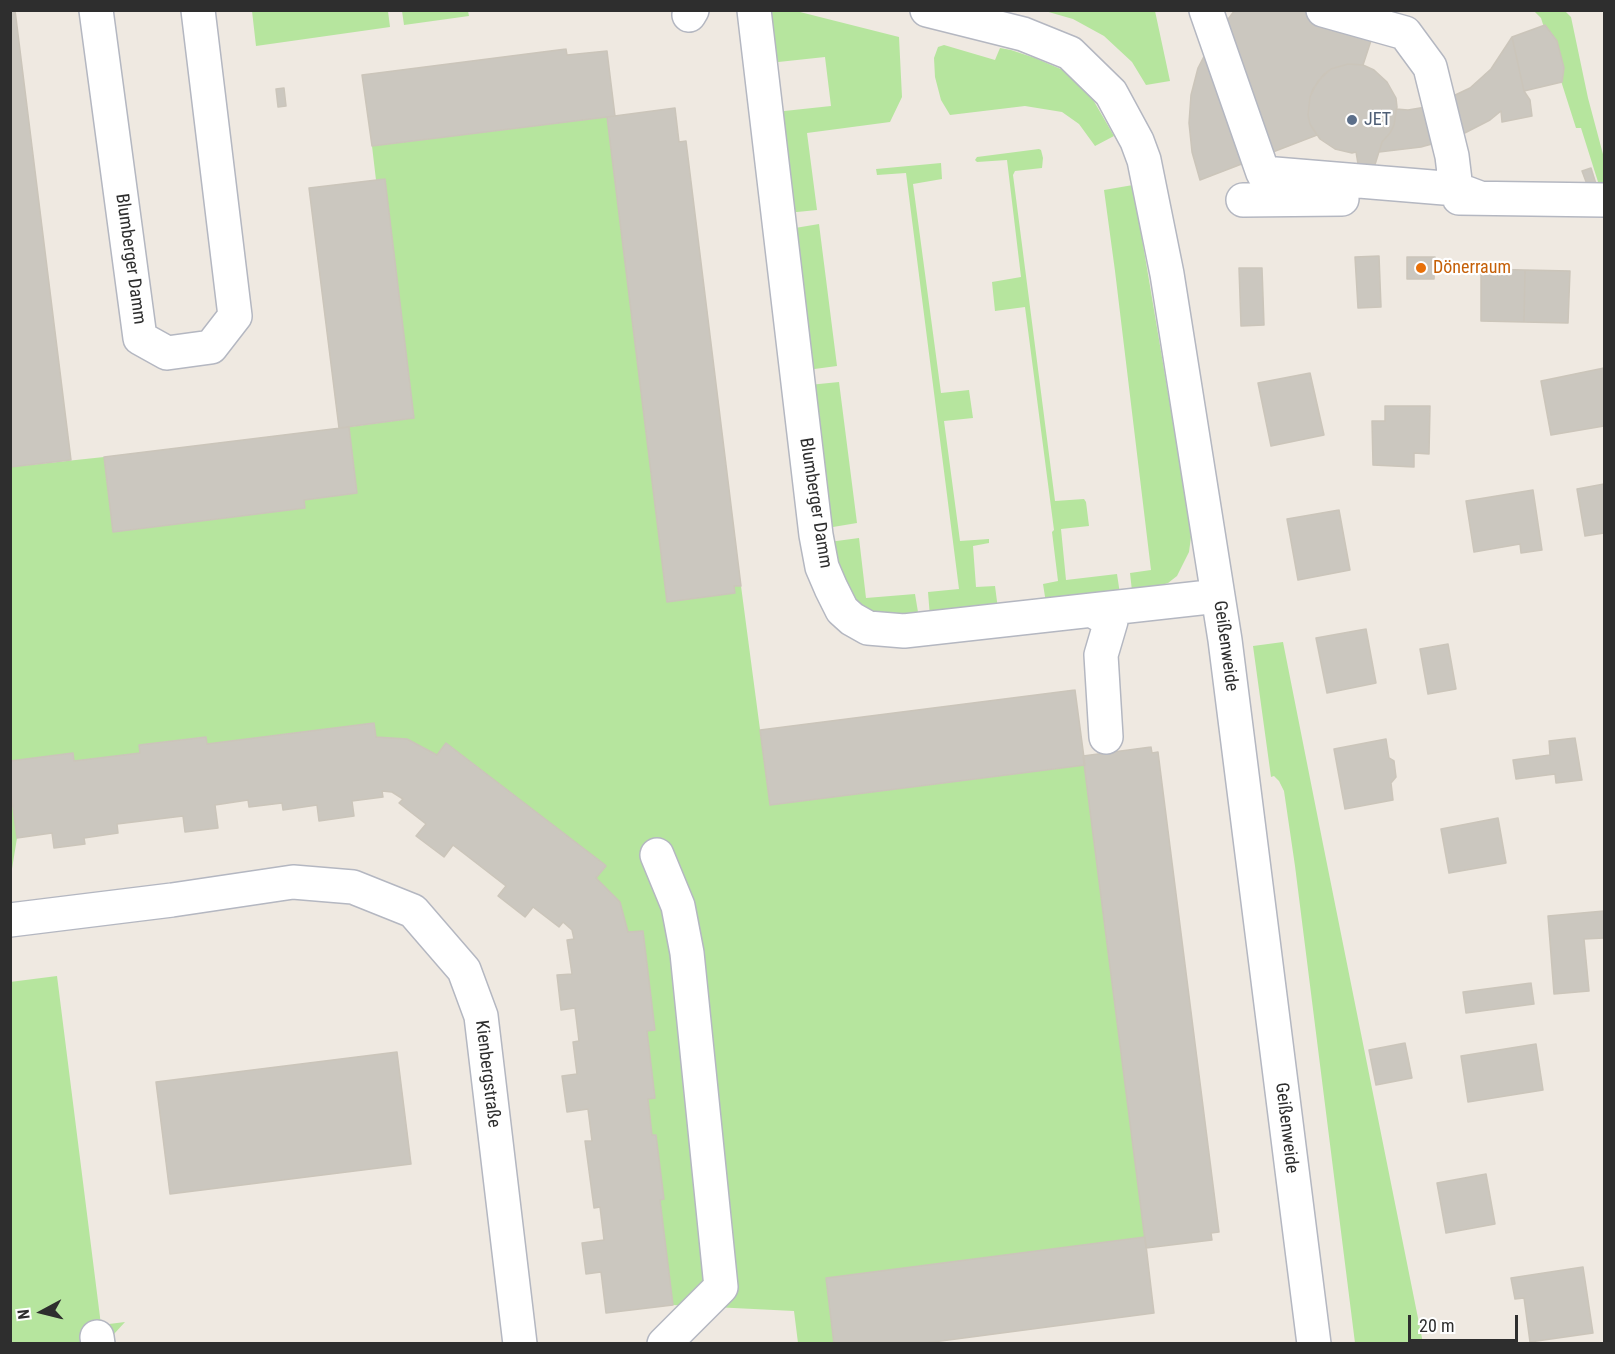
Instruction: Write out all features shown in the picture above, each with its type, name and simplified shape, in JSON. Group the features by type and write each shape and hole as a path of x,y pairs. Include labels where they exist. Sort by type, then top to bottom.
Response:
{"street":[{"name":"Blumberger Damm","path":"96,10 140,338 167,353 211,347 235,316 198,10"},
{"name":"Blumberger Damm","path":"754,10 816,535 822,567 842,610 868,628 904,632 1218,596"},
{"path":"927,10 962,15"},
{"path":"1206,10 1263,173 1468,194 1605,200"},
{"path":"1323,10 1405,33 1430,67 1452,156 1468,194"},
{"name":"Geißenweide","path":"962,15 996,28 1023,34 1070,53 1112,93 1137,141 1144,160 1167,274 1235,713 1314,1344"},
{"path":"1242,200 1468,194"},
{"path":"1091,610 1111,621 1101,655 1106,737"},
{"path":"657,855 678,906 687,953 721,1287 664,1344"},
{"name":"Kienbergstraße","path":"10,920 293,882 353,887 413,911 464,970 481,1016 520,1344"}],"green space":[{"path":"252,11 388,11 390,27 256,46"},
{"path":"402,11 468,11 469,16 404,25"},
{"path":"769,11 796,11 899,37 902,97 890,122 807,133 817,210 787,213 775,112 831,106 825,57 769,63"},
{"path":"1045,11 1155,11 1170,81 1146,85 1132,62 1104,36 1073,19"},
{"path":"1534,11 1565,11 1571,17 1588,98 1604,158 1604,183 1599,185 1581,128 1576,128 1541,18"},
{"path":"944,45 995,60 1000,48 1011,50 1077,76 1114,136 1095,146 1079,124 1062,112 1025,106 950,115 941,100 935,77 934,58 938,47"},
{"path":"607,117 667,601 734,593 734,586 741,586 770,805 1085,765 1145,1237 835,1343 798,1343 794,1311 673,1305 660,1200 663,1199 656,1135 652,1135 648,1099 655,1098 647,1031 655,1030 643,931 628,932 619,902 596,878 606,866 446,743 437,755 407,739 376,737 374,723 207,744 205,737 139,745 140,753 74,761 73,753 11,761 10,467 104,457 113,532 305,507 304,500 357,493 349,427 414,418 385,179 376,180 372,146"},
{"path":"1039,149 1043,158 1042,168 1015,171 1013,175 1055,501 1084,499 1086,502 1089,526 1061,529 1066,580 1117,574 1120,594 1046,603 1043,584 1058,581 1052,532 1054,530 1025,307 995,311 992,282 1021,277 1007,160 977,162 975,160 977,157"},
{"path":"941,163 942,179 913,184 941,393 969,390 973,418 944,421 960,541 989,539 989,543 973,546 976,587 995,586 998,609 930,617 928,592 959,589 906,173 877,175 876,169"},
{"path":"1133,185 1191,537 1189,552 1177,576 1162,585 1132,591 1130,573 1151,570 1104,190"},
{"path":"819,224 837,366 807,370 789,229"},
{"path":"839,382 857,523 827,528 809,385"},
{"path":"859,538 866,598 915,594 919,618 906,620 858,609 829,542"},
{"path":"1283,642 1423,1343 1355,1343 1295,866 1284,791 1279,781 1274,776 1271,777 1253,646"},
{"path":"10,785 17,838 11,875 10,874"},
{"path":"57,976 101,1325 125,1322 114,1334 112,1343 11,1343 10,982"}],"building":[{"path":"10,10 15,10 71,460 10,467"},
{"path":"1235,10 1381,10 1363,65 1348,64 1331,69 1324,74 1313,89 1308,115 1310,124 1317,135 1200,180 1192,152 1189,123 1191,95 1198,68 1213,39"},
{"path":"1545,25 1557,41 1564,68 1562,82 1524,91 1512,37"},
{"path":"1512,37 1524,91 1530,100 1532,116 1502,122 1501,111 1490,120 1457,137 1421,147 1379,152 1382,142 1394,125 1396,109 1408,110 1432,106 1470,88 1491,69"},
{"path":"566,49 567,55 607,51 615,116 372,146 362,75"},
{"name":"JET","path":"1348,64 1363,65 1374,70 1387,82 1396,98 1394,125 1382,142 1373,171 1359,170 1356,152 1335,149 1320,139 1310,124 1308,115 1310,97 1318,81 1331,69"},
{"path":"284,88 286,106 278,107 276,89"},
{"path":"675,108 679,142 686,141 741,586 734,586 735,593 667,602 607,117"},
{"path":"1591,168 1596,184 1588,187 1582,171"},
{"path":"385,179 414,418 339,428 309,188"},
{"path":"1379,256 1381,307 1358,308 1355,257"},
{"name":"Dönerraum","path":"1407,257 1435,257 1434,279 1407,279"},
{"path":"1239,268 1262,268 1264,325 1241,326"},
{"path":"1481,269 1525,270 1524,322 1481,321"},
{"path":"1525,270 1570,271 1568,323 1524,322"},
{"path":"1604,368 1604,426 1551,435 1541,381"},
{"path":"1310,373 1324,435 1271,446 1258,383"},
{"path":"1385,406 1430,406 1429,454 1414,453 1414,467 1373,465 1372,421 1385,421"},
{"path":"349,427 357,493 304,500 305,508 113,532 104,457"},
{"path":"1604,484 1604,533 1585,536 1577,489"},
{"path":"1533,490 1542,550 1521,553 1520,544 1474,552 1466,501"},
{"path":"1339,510 1350,570 1298,580 1287,519"},
{"path":"1366,629 1376,683 1327,693 1316,638"},
{"path":"1448,644 1456,689 1428,694 1420,649"},
{"path":"1075,690 1085,765 770,805 760,730"},
{"path":"374,723 376,737 407,739 437,755 446,743 604,864 606,866 596,878 620,902 628,932 643,931 655,1030 647,1031 655,1098 648,1099 652,1135 656,1135 664,1199 660,1200 673,1305 606,1313 601,1272 586,1274 582,1243 604,1240 600,1207 594,1208 585,1141 592,1141 588,1109 567,1112 562,1076 577,1074 573,1042 579,1041 575,1008 561,1010 557,975 572,974 567,940 574,939 572,930 563,922 559,927 533,907 525,917 498,896 506,886 453,845 444,857 416,836 426,824 399,803 403,799 392,792 382,791 383,797 352,801 354,816 319,821 317,805 283,810 282,803 249,807 248,800 215,805 218,828 185,832 183,816 117,824 118,833 84,838 85,844 54,848 52,833 17,838 10,785 10,761 73,753 74,761 140,753 139,745 206,737 207,744"},
{"path":"1575,738 1582,780 1556,783 1555,774 1516,779 1513,760 1550,755 1549,741"},
{"path":"1386,739 1389,758 1394,761 1396,777 1391,783 1393,800 1345,809 1334,749"},
{"path":"1151,747 1152,753 1158,752 1219,1232 1211,1233 1212,1240 1146,1248 1083,756"},
{"path":"1498,818 1506,863 1449,873 1441,829"},
{"path":"1604,911 1604,938 1584,939 1589,991 1554,994 1548,916"},
{"path":"1531,983 1534,1004 1466,1013 1463,992"},
{"path":"1405,1043 1412,1078 1376,1085 1369,1050"},
{"path":"1536,1044 1543,1090 1468,1102 1461,1056"},
{"path":"397,1052 411,1164 170,1194 156,1082"},
{"path":"1486,1174 1495,1224 1446,1233 1437,1183"},
{"path":"1145,1237 1154,1313 918,1344 834,1344 826,1278"},
{"path":"1583,1267 1593,1333 1530,1342 1524,1298 1515,1299 1511,1278"}],"place":[{"name":"JET","path":"1352,120"},
{"name":"Dönerraum","path":"1421,268"}]}
